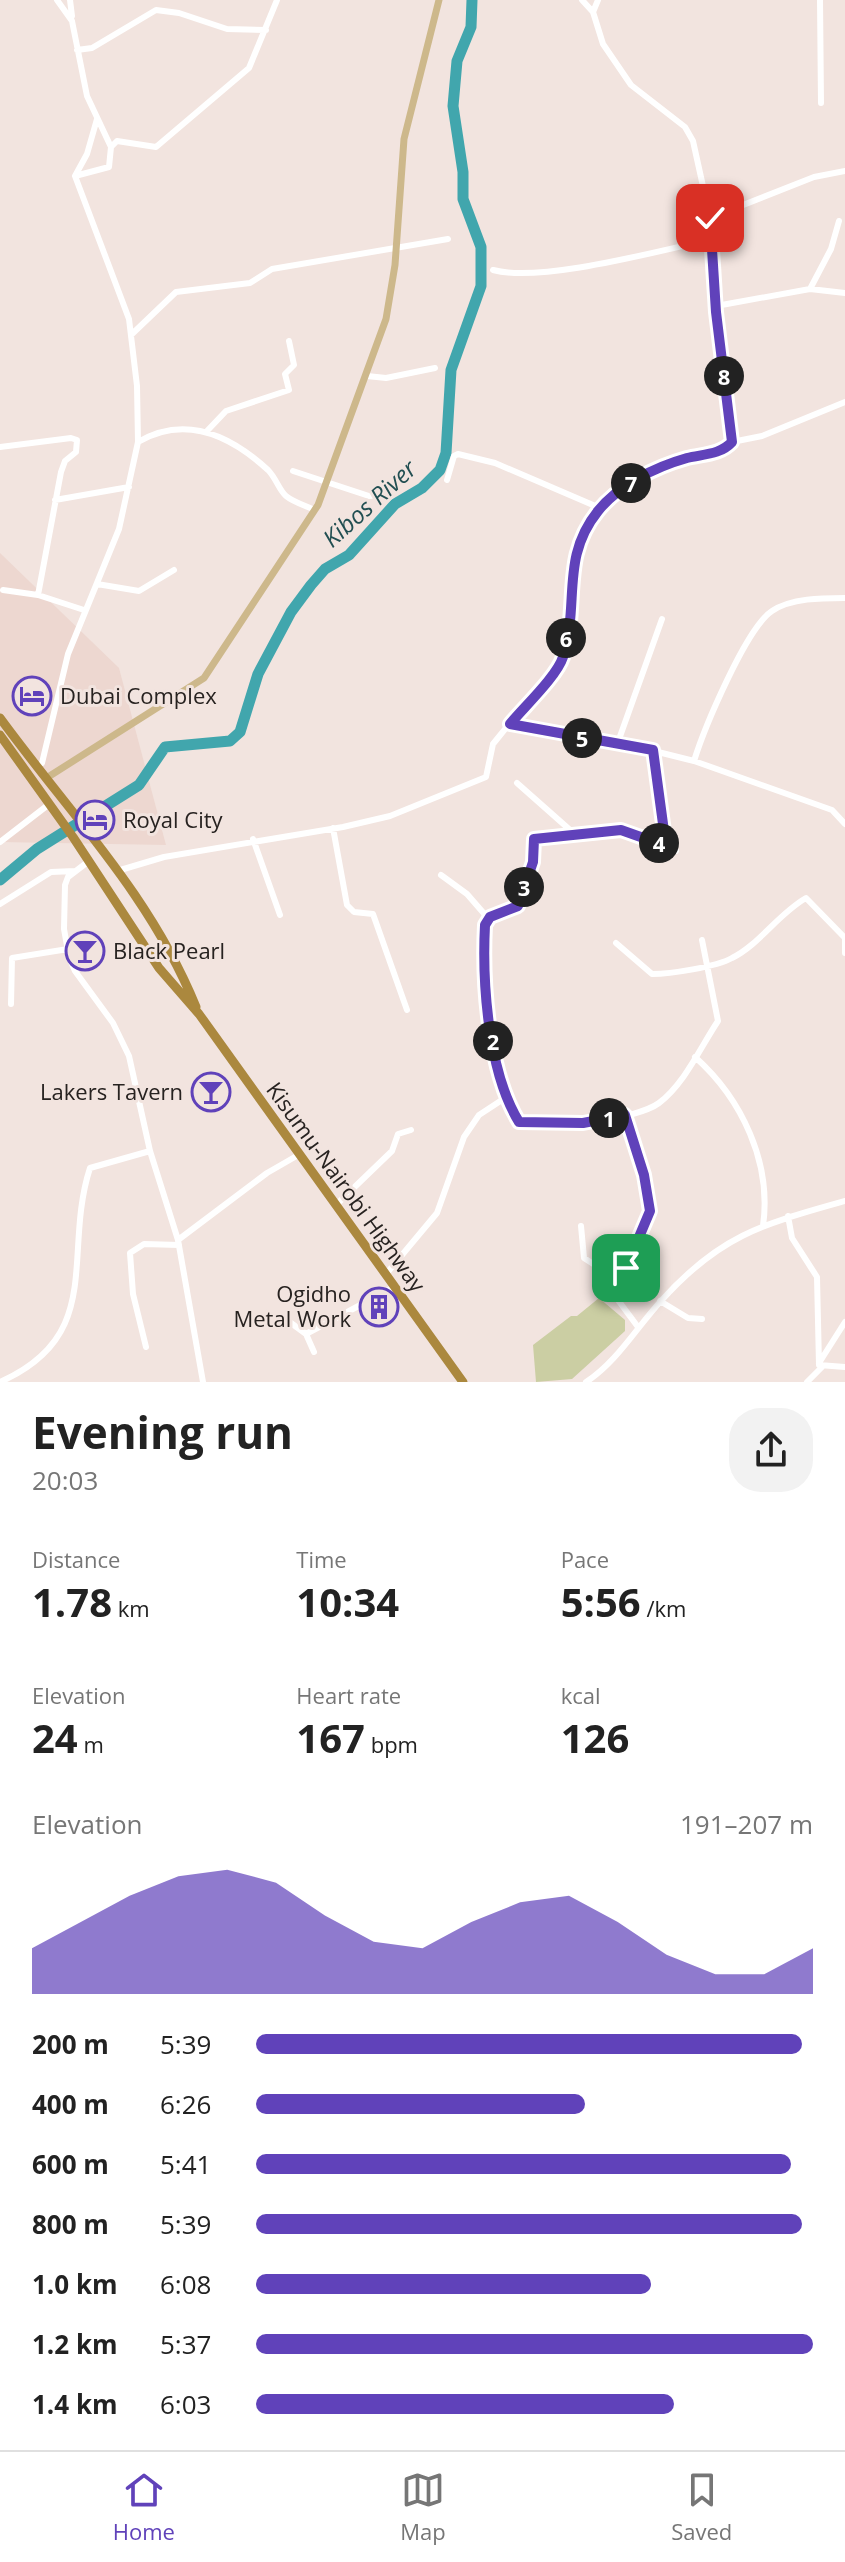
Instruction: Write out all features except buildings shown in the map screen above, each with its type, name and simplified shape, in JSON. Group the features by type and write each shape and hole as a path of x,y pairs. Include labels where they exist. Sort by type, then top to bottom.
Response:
{"highway":[{"path":"0,718 89,829 171,952 199,1014"},
{"path":"0,735 73,837 154,962 199,1014"},
{"path":"154,962 171,952"},
{"name":"Kisumu-Nairobi Highway","path":"199,1014 463,1382"}],"main road":[{"path":"48,777 204,678 315,510 386,319 406,129 439,0"}],"street":[{"path":"57,0 72,21"},
{"path":"70,0 87,96 111,147 108,169 75,176"},
{"path":"77,50 92,48 156,10 160,0"},
{"path":"111,147 117,141 145,147 159,145 202,105 249,68 277,0"},
{"path":"582,0 593,12 606,48 631,85 685,127 693,141 710,218 709,240 732,442"},
{"path":"593,12 598,0"},
{"path":"820,0 821,103"},
{"path":"156,10 179,13 227,29 266,30"},
{"path":"42,763 59,684 84,610 114,542 138,442 137,386 123,300 75,176 87,154 97,119"},
{"path":"710,218 814,177 845,171"},
{"path":"810,289 831,249 839,221"},
{"path":"131,335 176,292 250,283 272,269 396,245 448,239"},
{"path":"493,270 513,275 618,260 709,240"},
{"path":"716,306 810,289 845,293"},
{"path":"207,431 226,411 250,406 289,390 285,374 294,365 289,341"},
{"path":"367,376 386,378 435,368"},
{"path":"117,871 164,857 253,839 390,816 486,777 491,748 563,658 573,560 584,530 600,508 637,479 687,458 716,452 732,442 762,436 845,402"},
{"path":"138,442 154,432 175,428 207,431 269,471 285,496 315,510"},
{"path":"0,447 71,438 77,440 76,452 65,461 61,472 38,595"},
{"path":"447,480 454,456 458,454 495,463 600,508"},
{"path":"293,471 369,496 380,495"},
{"path":"55,500 129,487"},
{"path":"97,584 139,591 174,570"},
{"path":"3,590 38,595 84,610"},
{"path":"694,761 740,657 763,619 784,605 845,598"},
{"path":"618,742 662,619"},
{"path":"510,724 618,742 694,761 832,810 845,824"},
{"path":"653,750 666,846"},
{"path":"517,783 578,837"},
{"path":"0,842 48,805"},
{"path":"333,828 347,905 354,912 373,914 407,1010"},
{"path":"487,919 518,906 533,862 534,839 578,837 621,830 676,851"},
{"path":"253,839 280,915"},
{"path":"89,861 75,871 65,885 64,929 68,949 75,971 113,1023 129,1056 150,1151 179,1242 203,1382"},
{"path":"0,904 51,872 75,871"},
{"path":"441,875 467,894 487,919 482,967 485,1001 508,1096 522,1124 583,1123 657,1105 683,1077 719,1017 702,940"},
{"path":"616,943 652,974 708,965 732,958 789,907 806,898 845,936 845,953"},
{"path":"11,1004 12,958 68,949"},
{"path":"695,1057 729,1094 761,1164 766,1193 763,1226"},
{"path":"387,1273 437,1213 464,1137 479,1115 508,1096"},
{"path":"613,1285 626,1268 650,1211 644,1175 625,1115"},
{"path":"337,1204 392,1151 398,1134 411,1130"},
{"path":"0,1382 50,1349 70,1318 90,1168 150,1151"},
{"path":"146,1347 133,1294 130,1253 144,1244 179,1242 267,1173 300,1154"},
{"path":"586,1382 599,1372 660,1301 723,1244 788,1216 845,1201"},
{"path":"788,1216 792,1238 817,1277 820,1366"},
{"path":"581,1226 584,1258 601,1269 613,1285 614,1296 638,1327"},
{"path":"306,1334 396,1286"},
{"path":"660,1301 668,1309 688,1318 702,1319"},
{"path":"807,1382 820,1366 845,1322"},
{"path":"291,1323 306,1334 314,1352"},
{"path":"820,1366 845,1367"},
{"path":"599,1372 601,1382"}],"shaded area":[{"path":"0,553 119,668 166,845 0,842"}],"green space":[{"path":"599,1298 625,1320 625,1331 572,1379 536,1382 533,1345"}],"waterway":[{"name":"Kibos River","path":"0,880 37,849 139,785 165,747 230,741 240,732 258,674 291,612 311,585 325,569 349,555 395,504 422,488 440,470 446,453 451,370 481,286 481,247 463,199 463,172 453,106 457,61 471,27 472,0"}],"place":[{"name":"Dubai Complex","path":"32,696"},
{"name":"Royal City","path":"95,820"},
{"name":"Black Pearl","path":"85,951"},
{"name":"Lakers Tavern","path":"211,1092"},
{"name":"Ogidho Metal Work","path":"379,1307"}],"route":[{"path":"626,1268 650,1211 644,1175 625,1115 583,1123 532,1125 519,1122 495,1052 485,1001 482,967 485,925 490,917 510,912 518,906 533,862 534,839 578,837 621,830 666,846 653,750 510,724 563,658 573,560 584,530 600,508 637,479 687,458 708,455 732,442 716,312 710,218"}]}
